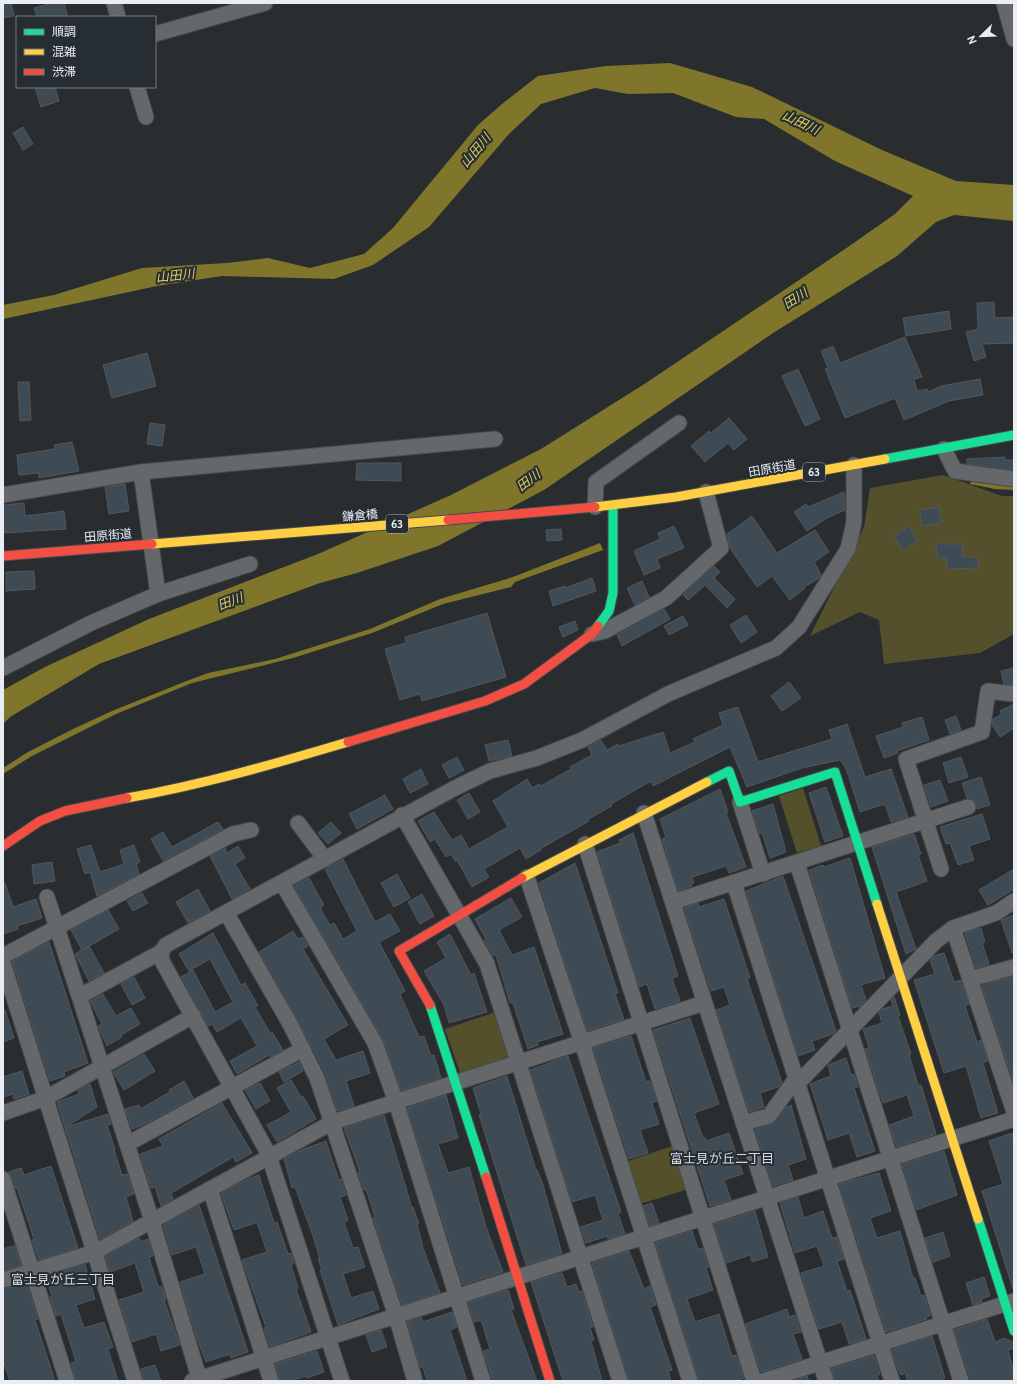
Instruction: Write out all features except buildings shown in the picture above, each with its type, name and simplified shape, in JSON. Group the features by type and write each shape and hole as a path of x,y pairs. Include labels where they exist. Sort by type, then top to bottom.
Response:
{"street":[{"path":"114,3 118,16"},
{"path":"156,34 265,3"},
{"path":"1004,3 1014,39"},
{"path":"138,88 146,117"},
{"path":"587,508 596,482 679,423"},
{"name":"田原街道","path":"587,508 613,506 706,492 1014,435"},
{"path":"3,495 141,472 495,439"},
{"path":"944,448 955,470 1014,479"},
{"path":"80,996 161,952 166,945 227,914 402,815 490,771 537,758 582,740 668,694 776,648 799,627 848,549 854,522 854,465"},
{"path":"141,472 158,594"},
{"path":"592,634 605,631 666,598 722,548 706,492"},
{"path":"3,846 40,821 65,811 99,803 175,790 244,773 485,701 508,692 539,675 592,634 609,611 613,593 613,506"},
{"name":"鎌倉橋","path":"214,539 587,508"},
{"name":"田原街道","path":"3,556 214,539"},
{"path":"3,668 91,623 158,594 250,564"},
{"path":"941,869 906,759 982,732 988,691 1014,694"},
{"path":"550,1381 516,1278 457,1083 433,1011 399,951 459,914 585,844 644,813 729,772 763,874"},
{"path":"740,802 835,772 953,1139 1010,1302 1014,1331"},
{"path":"673,902 859,844 968,808"},
{"path":"644,813 826,1381"},
{"path":"402,815 487,964 620,1381"},
{"path":"298,823 325,859"},
{"path":"3,956 233,834 251,830"},
{"path":"585,844 754,1381"},
{"path":"797,863 961,1381"},
{"path":"527,877 582,1043 690,1381"},
{"path":"282,883 375,1043 396,1102 483,1381"},
{"path":"734,883 797,1080 826,1179 892,1381"},
{"path":"47,897 58,927 152,1221 197,1380 1014,1119"},
{"path":"743,1123 769,1116 797,1080 851,1030 936,941 953,928 996,913 1014,901"},
{"path":"227,914 303,1049 317,1078 333,1122 396,1316 415,1381"},
{"path":"953,928 1014,1112"},
{"path":"161,952 162,961 270,1157 342,1381"},
{"path":"3,963 135,1381"},
{"path":"970,979 1014,967"},
{"path":"3,1280 95,1252 333,1122 704,1003"},
{"path":"3,1113 46,1098 193,1016"},
{"path":"127,1144 303,1049"},
{"path":"3,1179 31,1272 67,1381"},
{"path":"210,1189 271,1381"},
{"path":"763,1381 1010,1302"}],"shaded area":[{"path":"943,475 1002,496 1014,496 1014,634 980,653 884,664 879,620 860,612 810,636 864,527 870,488"},
{"path":"803,788 821,846 797,853 779,796"},
{"path":"496,1012 510,1057 460,1073 445,1029"},
{"path":"675,1145 689,1189 640,1204 626,1162"}],"water":[{"path":"670,63 752,87 882,150 956,181 1014,185 1014,221 954,215 936,222 897,256 773,333 544,490 438,546 357,573 320,583 99,664 10,717 3,724 3,690 45,667 149,619 318,554 451,495 541,449 646,383 848,247 895,214 913,196 835,161 764,119 736,117 673,93 628,94 595,88 541,104 509,134 429,227 373,265 334,279 222,276 157,286 3,319 3,305 54,295 142,268 227,263 268,258 310,268 364,254 393,228 478,125 538,76 606,66"},
{"path":"971,481 1014,486 1014,490 995,489 970,484"},
{"path":"600,543 603,550 515,582 511,587 443,604 372,633 293,658 192,683 116,714 32,756 3,774 3,768 28,752 75,728 112,711 184,682 208,673 275,659 370,629 440,599 513,577"}],"traffic: fast":[{"path":"885,459 1014,435"},
{"path":"598,626 609,611 613,593 613,506"},
{"path":"707,782 729,771 740,802 835,772 877,904"},
{"path":"430,1005 486,1177"},
{"path":"978,1219 1014,1331"}],"traffic: slow":[{"path":"595,507 676,497 885,459"},
{"path":"152,544 448,520"},
{"path":"127,798 183,787 265,766 348,742"},
{"path":"522,878 707,782"},
{"path":"877,904 978,1219"}],"traffic: jam":[{"path":"448,520 595,507"},
{"path":"3,556 152,544"},
{"path":"348,742 485,701 524,684 592,634 598,626"},
{"path":"3,846 40,821 65,811 127,798"},
{"path":"430,1005 399,951 522,878"},
{"path":"486,1177 550,1381"}],"district":[{"name":"富士見が丘二丁目","path":"722,1158"},
{"name":"富士見が丘三丁目","path":"63,1279"}],"water label":[{"name":"山田川","path":"801,122"},
{"name":"山田川","path":"475,150"},
{"name":"山田川","path":"175,275"},
{"name":"田川","path":"795,298"},
{"name":"田川","path":"528,480"},
{"name":"田川","path":"230,601"}]}
